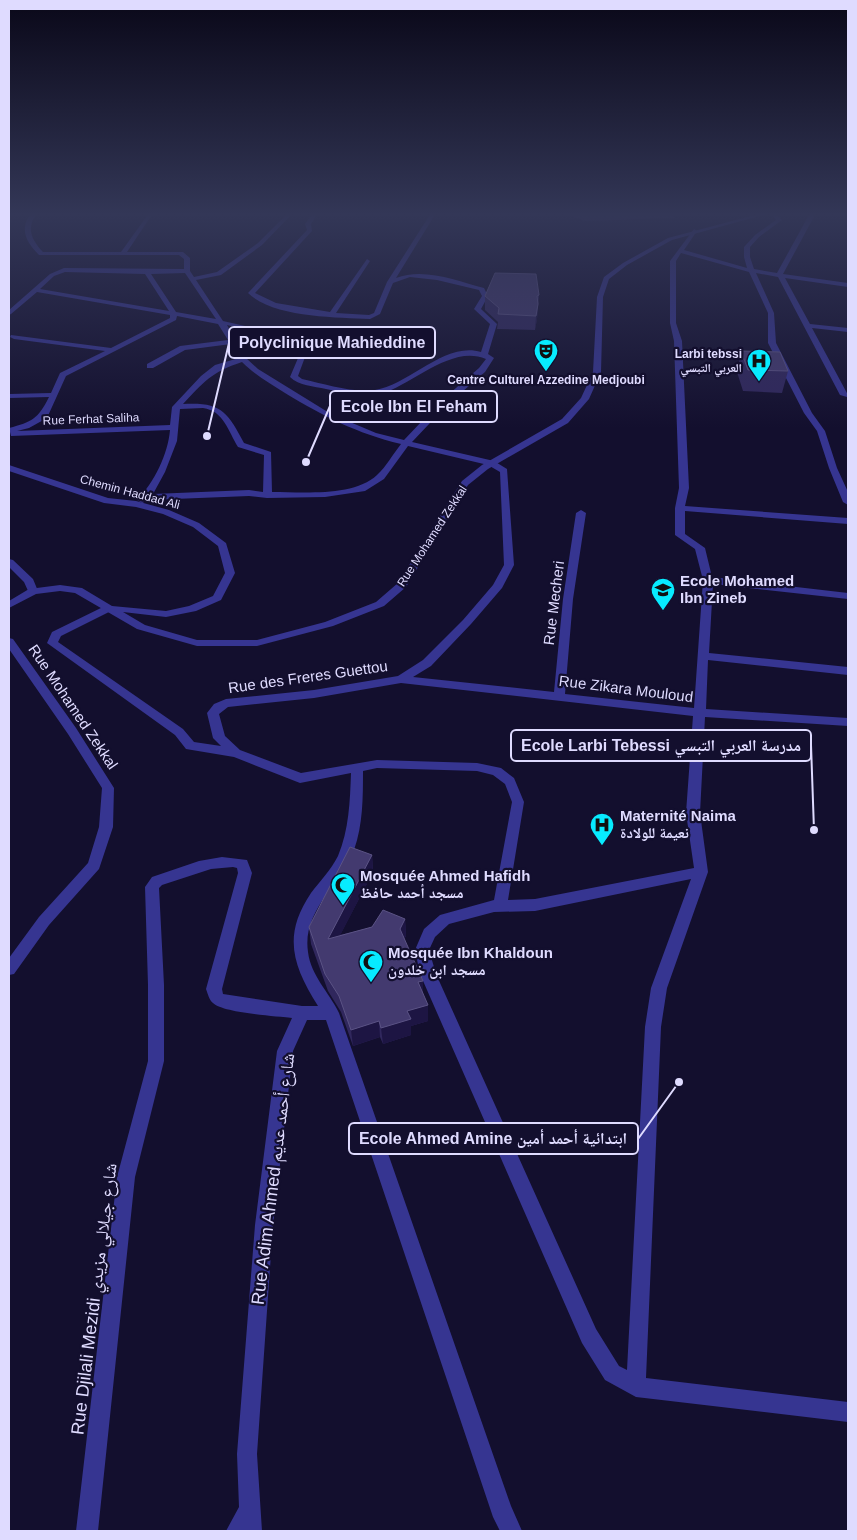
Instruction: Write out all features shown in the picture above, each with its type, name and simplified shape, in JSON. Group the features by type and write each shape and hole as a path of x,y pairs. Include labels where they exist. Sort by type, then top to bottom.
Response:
{"street":[{"path":"9,313 42,285"},
{"path":"9,433 39,420 55,395 63,375 174,319 173,312 155,285"},
{"path":"196,285 244,359 255,371 328,416 373,435 491,463"},
{"path":"259,285 251,294 257,300 305,312 374,316 389,285"},
{"path":"332,314 351,285"},
{"path":"465,285 482,289 486,296 477,309 494,324 492,337 484,354"},
{"name":"Rue Mohamed Zekkal","path":"9,605 33,591 60,588 78,590 141,627 197,642 257,644 329,624 380,604 402,585 466,483 491,463 565,421 585,399 597,372 600,297 604,285"},
{"path":"636,1387 653,1027 659,988 701,872 693,813 708,580 700,548 680,535 680,508 684,488 681,386 678,341 673,323 673,285"},
{"path":"758,285 772,313 772,344 808,413 821,431 833,468 848,502"},
{"path":"786,285 808,326 838,374 844,395"},
{"path":"37,290 173,312 311,344 294,377 300,381 375,393 388,389 460,352 484,354 490,358 482,370 444,403 406,443 381,477 365,488 324,494 267,495 249,493 147,497"},
{"path":"808,326 848,330"},
{"path":"14,337 112,350"},
{"path":"150,366 183,348 233,342"},
{"path":"136,504 147,497 162,472 173,440 176,407 204,378 218,367 244,359"},
{"path":"9,396 55,395"},
{"path":"176,407 205,405 218,409 224,413 241,445 268,454 267,495"},
{"name":"Rue Ferhat Saliha","path":"9,433 174,427"},
{"name":"Rue des Freres Guettou","path":"236,753 219,738 213,713 218,707 226,703 314,694 401,679 428,663 467,622 498,586 509,565 504,471 491,463"},
{"name":"Chemin Haddad Ali","path":"9,468 107,501 136,504 166,512 196,525 223,545 230,573 217,598 192,609 166,614 109,608"},
{"path":"680,508 848,521"},
{"name":"Rue Mecheri","path":"559,696 568,599 581,513"},
{"path":"9,562 29,581 33,591"},
{"path":"708,580 848,596"},
{"path":"109,608 56,634 52,643 179,732 190,746 236,753 300,778 377,764 477,767 497,772 510,781 518,802 500,905"},
{"name":"Rue Mohamed Zekkal","path":"9,641 72,731 108,788 106,827 94,865 44,921 9,968"},
{"path":"702,656 848,671"},
{"name":"Rue Zikara Mouloud","path":"401,679 701,712 848,722"},
{"path":"357,769 355,820 343,858 308,910 298,944 303,968 331,1014 501,1509 511,1531"},
{"name":"Rue Djilali Mezidi شارع جيلالي مزيدي","path":"87,1531 126,1177 156,1061 156,985 152,887 157,881 220,862 233,861 242,864 245,872 214,989 217,998 224,1002 302,1013"},
{"path":"701,872 534,905 500,905 445,920 429,933 422,950 428,974 589,1336 612,1373 636,1387 848,1412"},
{"path":"9,963 9,968"},
{"path":"302,1013 331,1014"},
{"name":"Rue Adim Ahmed شارع أحمد عديم","path":"251,1531 247,1454 264,1225 285,1051 302,1013"},
{"path":"237,1531 250,1510"}],"building":[{"path":"490,285 538,285 539,295 537,296 536,316 498,314 499,308 485,296"},
{"path":"741,351 780,352 788,371 748,370"},
{"name":"Mosquée Ibn Khaldoun مسجد ابن خلدون","path":"350,847 372,855 328,939 372,927 383,910 405,919 400,929 423,981 418,982 428,1005 407,1011 411,1019 381,1028 379,1021 351,1030 339,996 325,974 309,927"}],"place":[{"name":"Centre Culturel Azzedine Medjoubi","path":"546,372"},
{"name":"Larbi tebssi العربي التبسي","path":"759,382"},
{"name":"Polyclinique Mahieddine","path":"207,436"},
{"name":"Ecole Ibn El Feham","path":"306,462"},
{"name":"Ecole Mohamed Ibn Zineb","path":"663,611"},
{"name":"Ecole Larbi Tebessi مدرسة العربي التبسي","path":"814,830"},
{"name":"Maternité Naima نعيمة للولادة","path":"602,846"},
{"name":"Mosquée Ahmed Hafidh مسجد أحمد حافظ","path":"343,906"},
{"name":"Mosquée Ibn Khaldoun مسجد ابن خلدون","path":"371,983"},
{"name":"Ecole Ahmed Amine ابتدائية أحمد أمين","path":"679,1082"}]}
